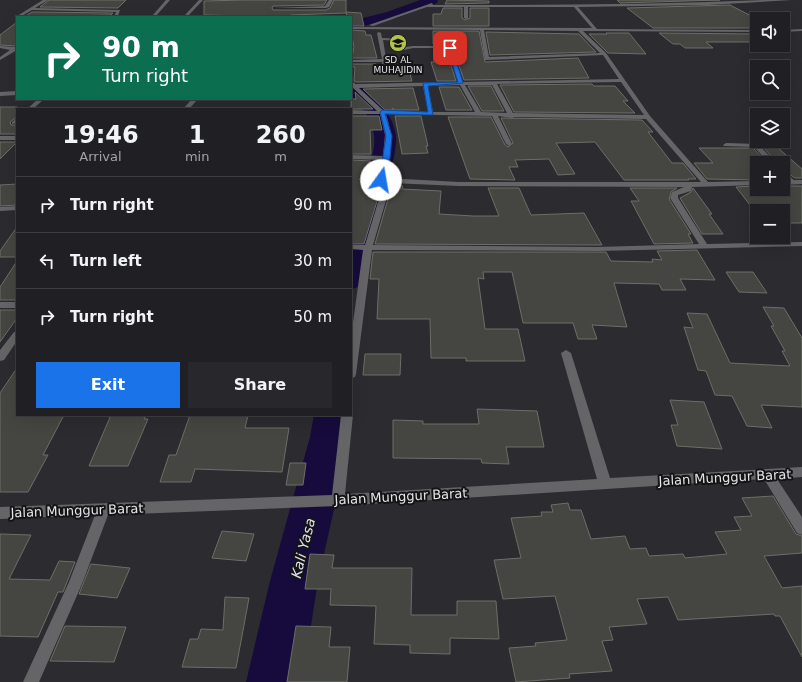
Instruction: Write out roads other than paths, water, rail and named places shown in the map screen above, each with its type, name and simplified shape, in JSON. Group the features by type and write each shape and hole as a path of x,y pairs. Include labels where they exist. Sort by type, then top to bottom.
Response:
{"street":[{"path":"19,16 46,0"},
{"path":"154,16 168,0"},
{"path":"186,16 202,0"},
{"path":"268,16 277,6 328,6 331,0"},
{"path":"362,28 441,0"},
{"path":"605,0 610,4"},
{"path":"732,0 737,2"},
{"path":"426,6 575,6 790,0"},
{"path":"466,6 466,18"},
{"path":"575,6 596,30"},
{"path":"31,9 119,12 115,16"},
{"path":"352,28 750,31"},
{"path":"377,28 386,68"},
{"path":"482,28 487,59 604,54"},
{"path":"579,30 604,54 648,117 707,185"},
{"path":"790,31 802,30"},
{"path":"380,40 401,40 404,49 413,47 449,48 461,83 480,115"},
{"path":"0,47 16,48"},
{"path":"0,59 16,48"},
{"path":"352,61 384,60"},
{"path":"353,85 623,80"},
{"path":"494,82 512,116"},
{"path":"425,84 431,114"},
{"path":"353,85 381,112 389,136 381,180 459,184 707,185 750,183"},
{"path":"0,94 16,93"},
{"path":"31,108 40,100"},
{"path":"187,108 194,100"},
{"path":"352,112 495,116 648,117"},
{"path":"495,116 509,144"},
{"path":"0,138 16,138"},
{"path":"726,145 756,145 766,156"},
{"path":"352,157 385,158"},
{"path":"352,366 366,247 388,181"},
{"path":"792,182 802,182"},
{"path":"688,185 688,189 675,194 674,198 704,246"},
{"path":"0,209 16,208"},
{"path":"352,247 598,248 802,244"},
{"path":"0,305 16,305"},
{"path":"0,356 16,335"},
{"path":"566,353 605,484"},
{"path":"333,500 347,416"},
{"name":"Jalan Munggur Barat","path":"0,513 295,502 802,472"},
{"path":"766,474 802,529"},
{"path":"31,682 75,584 104,509"}],"waterway":[{"name":"Kali Yasa","path":"352,25 392,15 432,0"},
{"name":"Kali Yasa","path":"352,89 374,109 382,121 385,137 383,157 369,201 352,276"},
{"name":"Kali Yasa","path":"274,682 294,581 330,437 333,416"}],"place":[{"name":"SD AL MUHAJIDIN","path":"398,43"}]}
